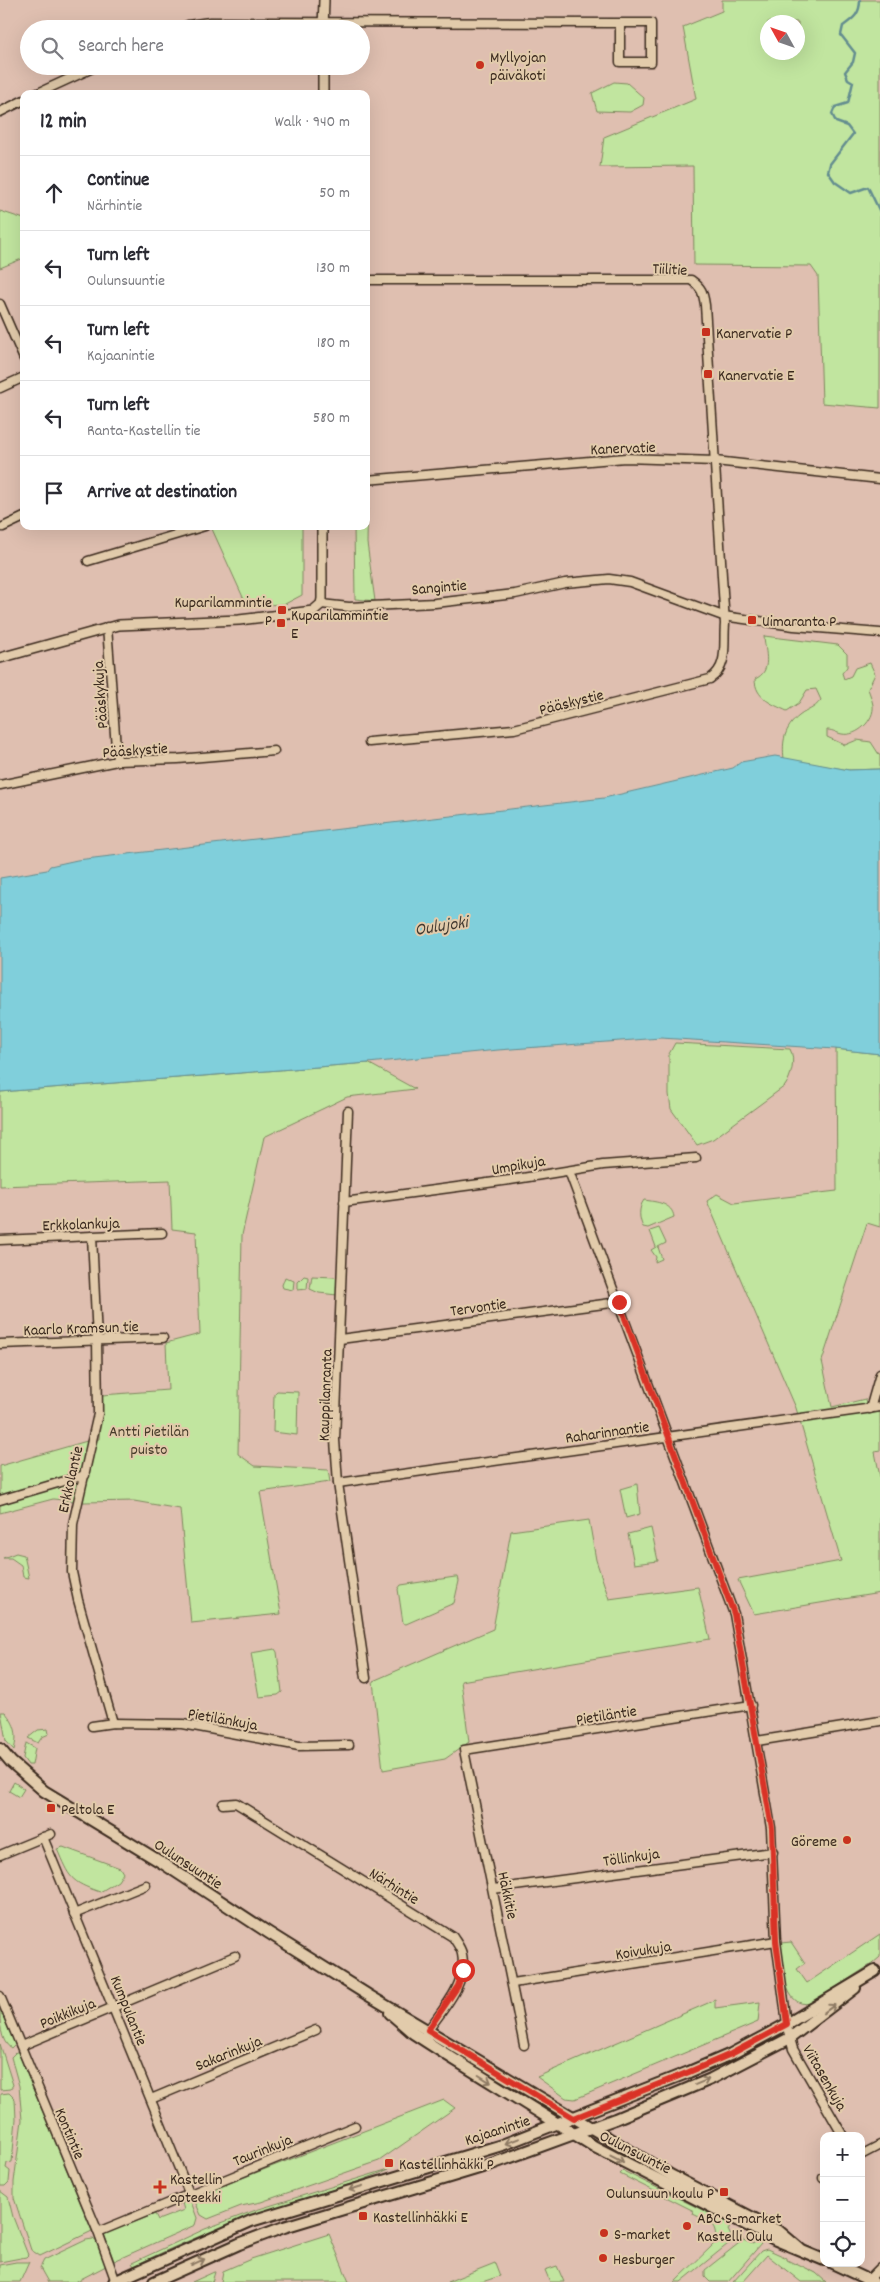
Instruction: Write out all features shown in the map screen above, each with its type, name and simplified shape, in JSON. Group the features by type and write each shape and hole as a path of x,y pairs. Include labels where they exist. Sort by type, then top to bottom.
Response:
{"main road":[{"name":"Oulunsuuntie","path":"0,1749 11,1762 44,1791 164,1864 368,1995 702,2193 780,2232 800,2249"},
{"name":"Kajaanintie","path":"154,2282 239,2244 284,2227 489,2165 593,2128 710,2078 788,2031 877,1969"},
{"name":"Oulunsuuntie","path":"368,1995 422,2039 609,2155 776,2240 820,2258"},
{"name":"Kajaanintie","path":"116,2282 251,2221 502,2145 574,2118 788,2031"},
{"path":"840,2267 870,2281"}],"street":[{"path":"323,20 324,0"},
{"path":"370,26 620,23 652,23 651,62 620,62 620,23"},
{"path":"45,90 77,75"},
{"path":"323,75 323,90"},
{"path":"0,112 20,104"},
{"name":"Tiilitie","path":"370,280 691,280 703,290 715,461 723,616"},
{"path":"0,304 20,350"},
{"path":"0,388 20,380"},
{"name":"Kanervatie","path":"370,480 625,458 715,461 880,479"},
{"path":"2,527 20,519"},
{"path":"88,561 192,530"},
{"path":"0,658 107,627 240,620 302,614 313,611 321,604 322,530"},
{"name":"Sangintie","path":"321,604 349,607 435,603 515,594 565,583 609,578 630,582 723,616 786,625 880,634"},
{"name":"Pääskystie","path":"369,742 514,729 710,679 718,674 723,666 723,616"},
{"name":"Pääskykuja","path":"107,627 117,761"},
{"name":"Pääskystie","path":"0,785 117,761 178,759 274,751"},
{"name":"Kauppilanranta","path":"348,1111 336,1438 338,1484 366,1678"},
{"name":"Umpikuja","path":"344,1202 502,1181 553,1171 696,1158"},
{"name":"Viitasenkuja","path":"569,1171 734,1614 772,1828 776,1941 788,2031 792,2049 841,2132"},
{"name":"Erkkolankuja","path":"0,1240 162,1233"},
{"name":"Erkkolantie","path":"92,1236 97,1339 98,1414 73,1524 72,1572 78,1600 113,1723"},
{"name":"Tervontie","path":"340,1339 619,1302"},
{"name":"Kaarlo Kramsun tie","path":"0,1344 163,1338"},
{"path":"870,1409 880,1374"},
{"name":"Raharinnantie","path":"338,1484 880,1407"},
{"path":"0,1500 85,1475"},
{"name":"Pietiläntie","path":"464,1750 751,1705"},
{"path":"757,1741 880,1721"},
{"name":"Pietilänkuja","path":"92,1726 113,1723 183,1724 300,1746 349,1745"},
{"name":"Häkkitie","path":"464,1750 494,1889 524,2045"},
{"name":"Närhintie","path":"222,1804 236,1802 452,1937 462,1952 463,1970 458,1986 422,2039"},
{"name":"Kumpulantie","path":"0,1855 47,1836 74,1914 114,2007 189,2193"},
{"name":"Töllinkuja","path":"494,1889 773,1852"},
{"path":"74,1914 146,1885"},
{"name":"Koivukuja","path":"513,1983 776,1941"},
{"name":"Poikkikuja","path":"20,2046 234,1956"},
{"name":"Kontintie","path":"0,1996 98,2232 116,2282"},
{"name":"Sakarinkuja","path":"151,2098 316,2030"},
{"name":"Taurinkuja","path":"98,2232 354,2126"},
{"path":"865,2153 880,2145"},
{"path":"870,2281 880,2268"}],"green space":[{"path":"722,0 880,0 880,408 822,403 818,276 811,266 694,265 693,166 600,167 604,137 696,99 683,27 722,11"},
{"path":"614,82 627,83 644,98 643,105 630,112 597,111 592,93"},
{"path":"0,211 20,218 20,260 0,268"},
{"path":"212,530 302,530 302,595 285,604 247,606"},
{"path":"354,530 367,530 367,543 375,601 355,599"},
{"path":"764,636 838,645 847,654 847,667 842,673 844,679 851,676 855,668 870,663 875,674 868,689 873,711 868,722 859,730 848,734 827,730 827,737 845,745 857,740 871,742 880,756 880,769 849,770 784,759 784,741 790,725 821,700 816,689 807,690 799,703 787,711 770,703 761,696 755,679 761,676 766,666"},
{"path":"675,1043 790,1049 793,1058 792,1068 785,1086 713,1139 697,1145 671,1109 669,1054"},
{"path":"836,1049 880,1054 880,1227 867,1223 822,1361 832,1407 865,1399 868,1414 880,1412 880,1451 875,1452 880,1477 880,1593 754,1614 738,1580 841,1561 796,1408 707,1201 717,1194 734,1203 837,1191"},
{"name":"Antti Pietilän puisto","path":"368,1063 415,1089 347,1097 264,1137 242,1235 238,1454 255,1466 328,1470 330,1482 260,1492 281,1614 191,1623 180,1509 134,1501 84,1502 53,1499 0,1513 0,1466 99,1439 102,1395 168,1390 166,1343 200,1334 196,1232 172,1229 170,1180 0,1186 0,1092"},
{"path":"644,1200 667,1206 673,1212 674,1217 648,1228 643,1227 640,1214"},
{"path":"659,1228 666,1243 658,1247 662,1259 655,1262 656,1257 651,1250 656,1247 650,1231"},
{"path":"304,1276 308,1277 307,1289 298,1290 298,1282"},
{"path":"312,1276 335,1277 338,1280 337,1295 319,1293 310,1289"},
{"path":"285,1277 294,1281 293,1290 283,1288 282,1285"},
{"path":"277,1391 298,1392 297,1435 273,1432 274,1394"},
{"path":"637,1484 640,1514 626,1518 620,1489"},
{"path":"589,1520 596,1560 609,1599 698,1587 710,1639 461,1681 469,1742 445,1759 383,1770 373,1681 493,1629 511,1531"},
{"path":"651,1528 658,1561 634,1564 628,1534"},
{"path":"16,1553 24,1555 29,1578 23,1577 21,1565 11,1558 3,1558"},
{"path":"458,1577 459,1581 454,1603 406,1624 403,1623 398,1589 401,1585"},
{"path":"275,1649 282,1692 278,1695 259,1697 251,1653"},
{"path":"1,1712 5,1712 14,1726 16,1739 14,1750 6,1741"},
{"path":"48,1729 49,1734 42,1737 38,1743 28,1738 38,1730"},
{"path":"26,1743 35,1748 32,1765 28,1765 23,1758"},
{"path":"14,1782 24,1789 19,1797 9,1791"},
{"path":"63,1847 120,1868 123,1873 118,1881 100,1892 82,1885 72,1877 65,1866 57,1849"},
{"path":"880,1934 880,1957 811,2003 801,2003 794,1999 789,1992 784,1972 781,1943 791,1942 805,1963 797,1969 807,1983"},
{"path":"715,2000 715,2008 760,2002 758,2022 575,2099 566,2098 537,2077"},
{"path":"0,2009 15,2044 11,2048 7,2045 3,2036"},
{"path":"0,2044 13,2085 10,2089 0,2090"},
{"path":"18,2052 92,2231 40,2256 31,2250 14,2198 14,2182 22,2120 19,2086 11,2057"},
{"path":"9,2093 15,2099 16,2119 12,2162 7,2163 6,2168 10,2171 9,2182 5,2186 0,2186 0,2094"},
{"path":"444,2100 455,2108 379,2161 261,2202 241,2206 208,2219 201,2215 193,2197"},
{"path":"389,2169 227,2225 134,2266 132,2263 205,2229 256,2210"},
{"path":"623,2171 731,2224 728,2230 733,2240 681,2282 675,2282 715,2243 714,2227 708,2221 693,2214 694,2211 620,2174"},
{"path":"0,2191 8,2197 13,2217 28,2255 0,2262"},
{"path":"190,2199 197,2218 195,2225 114,2261 104,2234 155,2214 158,2220 184,2210 182,2203"},
{"path":"329,2234 349,2282 221,2282 223,2271 251,2259"},
{"path":"93,2239 97,2242 106,2266 75,2282 48,2282 40,2268 44,2260 86,2240"},
{"path":"759,2239 761,2244 728,2282 710,2282 705,2277 705,2270 743,2240 753,2244"},
{"path":"767,2249 816,2273 826,2282 801,2282 767,2255 743,2282 733,2282 761,2251"},
{"path":"29,2262 20,2282 0,2282 0,2265"},
{"path":"495,2263 500,2276 482,2282 447,2282"},
{"path":"557,2266 564,2282 550,2282 545,2270"},
{"path":"214,2272 212,2282 192,2282"}],"water":[{"name":"Oulujoki","path":"775,756 849,770 880,769 880,1054 835,1049 661,1038 0,1092 0,878 47,870 50,866 77,860 604,798 733,768 741,762"}],"waterway":[{"path":"860,0 858,12 843,26 841,35 855,53 853,62 845,72 848,79 853,82 848,103 835,107 832,114 836,122 847,126 853,134 830,164 828,172 835,182 851,193 868,187 880,212"}],"place":[{"name":"Myllyojan päiväkoti","path":"480,65"},
{"name":"Kanervatie P","path":"706,332"},
{"name":"Kanervatie E","path":"708,374"},
{"name":"Kuparilammintie P","path":"282,610"},
{"name":"Uimaranta P","path":"752,620"},
{"name":"Kuparilammintie E","path":"281,623"},
{"name":"Peltola E","path":"51,1808"},
{"name":"Göreme","path":"847,1840"},
{"name":"Kastellinhäkki P","path":"389,2163"},
{"name":"Kastellin apteekki","path":"160,2187"},
{"name":"Oulunsuun koulu P","path":"724,2192"},
{"name":"Kastellinhäkki E","path":"363,2216"},
{"name":"ABC S-market Kastelli Oulu","path":"687,2226"},
{"name":"S-market","path":"604,2233"},
{"name":"Hesburger","path":"603,2258"}],"route":[{"path":"463,1970 458,1986 428,2030 574,2118 731,2054 787,2024 776,1941 772,1828 734,1614 619,1302"}]}
